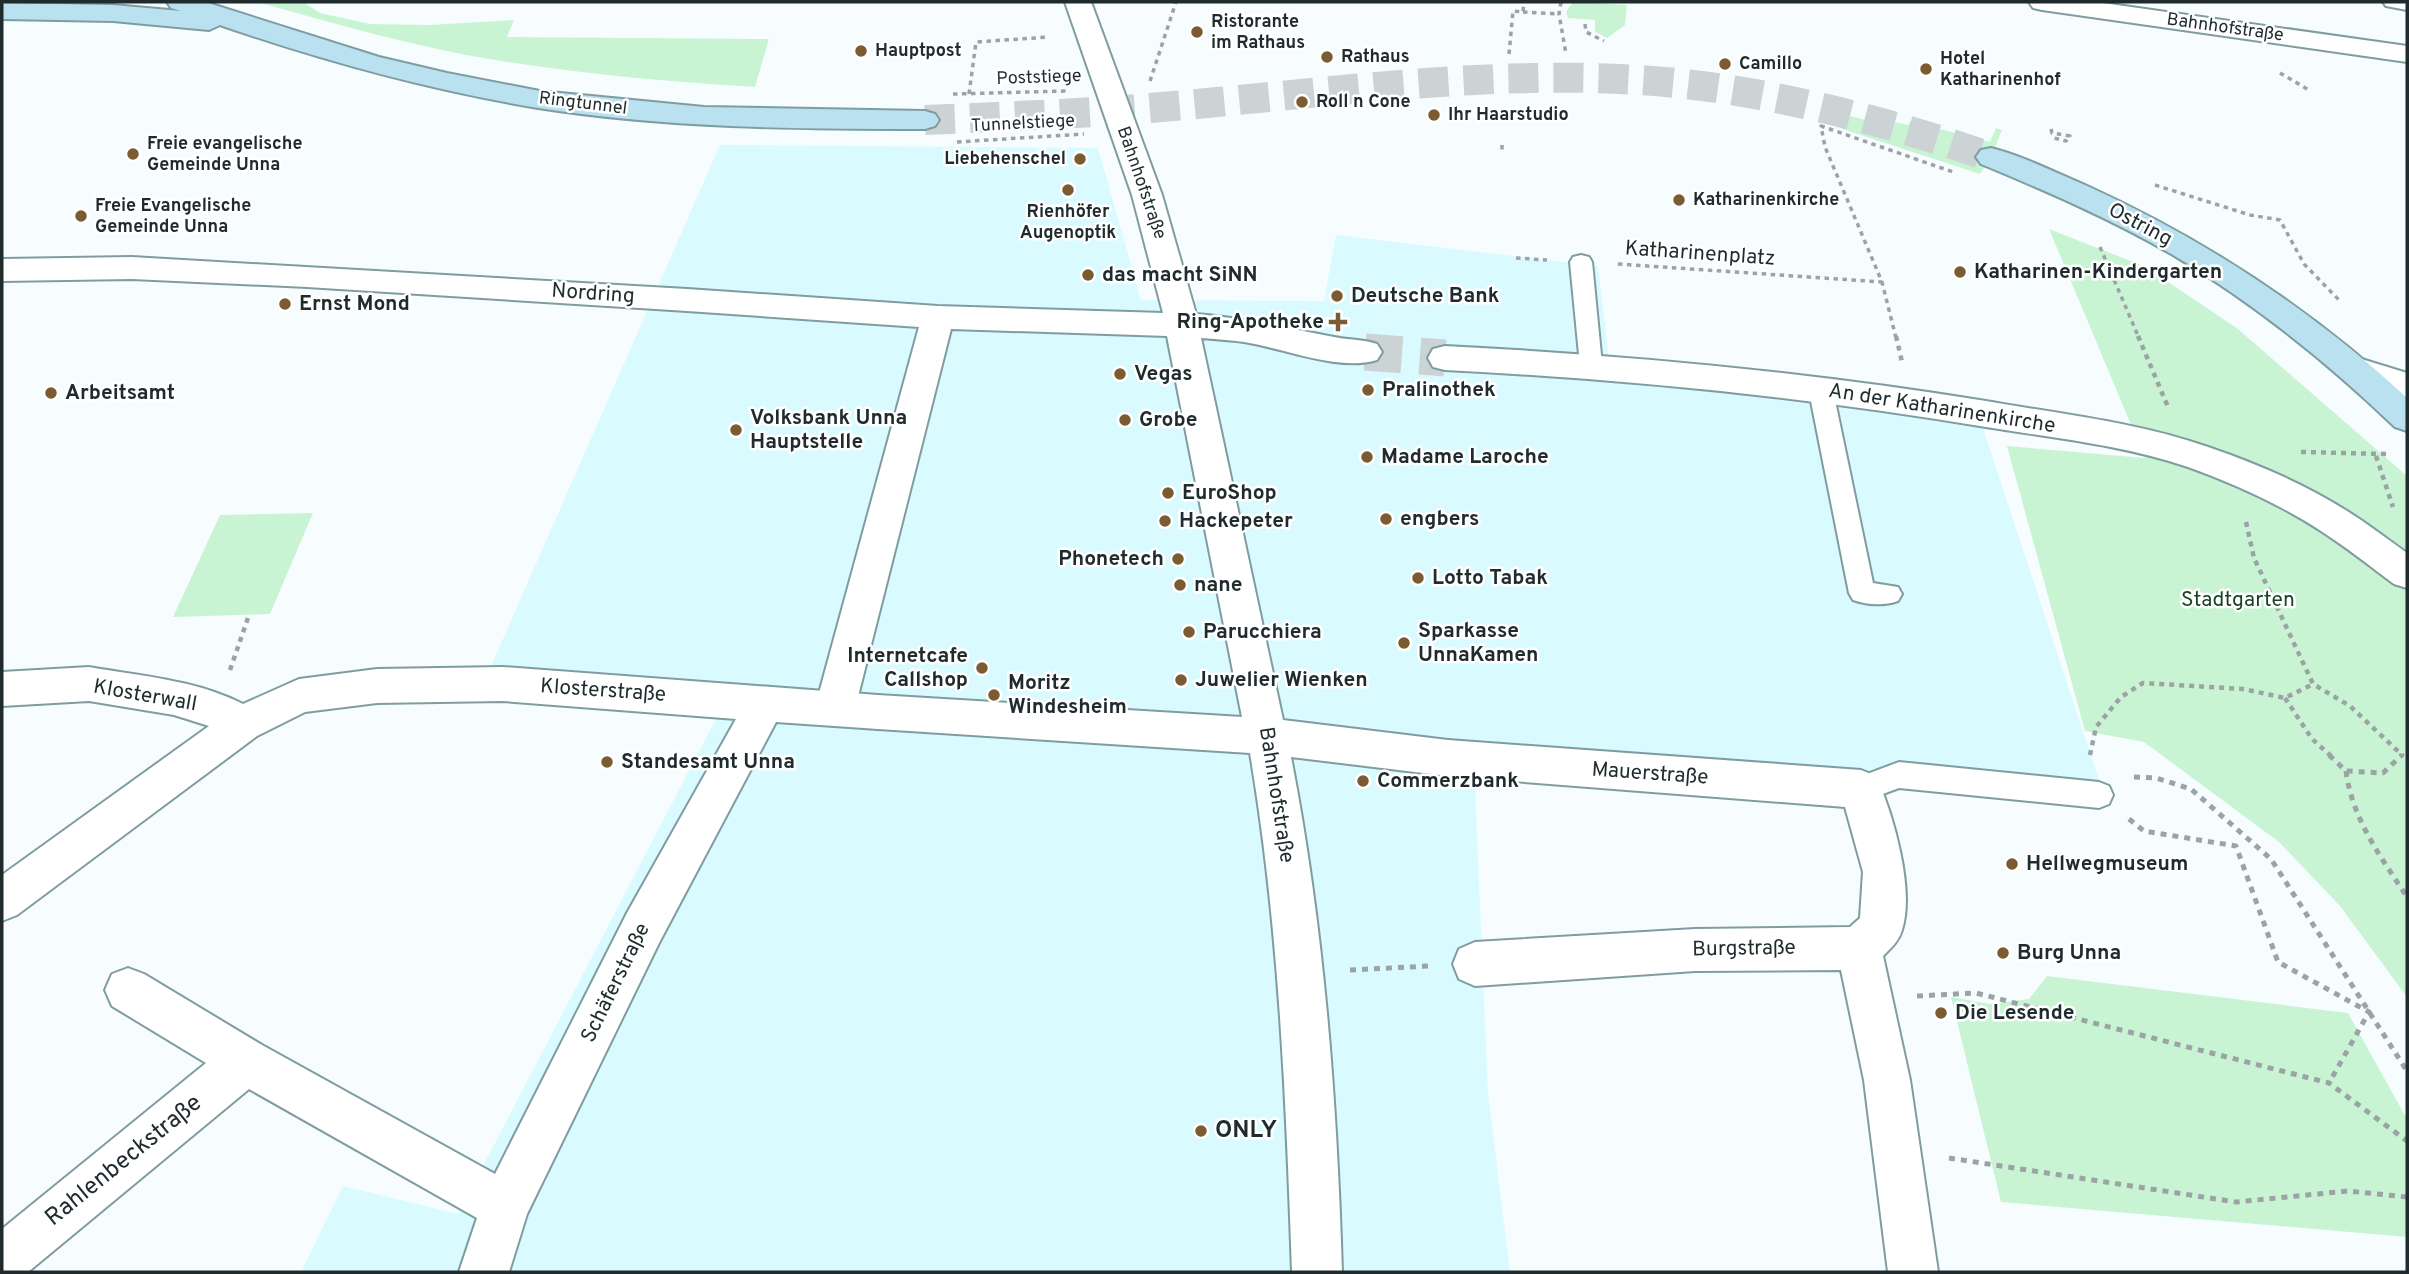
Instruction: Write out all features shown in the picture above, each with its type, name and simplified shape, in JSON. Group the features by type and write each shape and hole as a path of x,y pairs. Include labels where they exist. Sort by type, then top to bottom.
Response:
{"main road":[{"path":"180,2 250,27"},
{"path":"2,11 34,11 68,6 250,27"},
{"name":"Ringtunnel","path":"250,27 417,75 551,101 637,110 808,120 925,120"},
{"name":"Ostring","path":"1991,157 2148,228 2253,291 2355,369 2407,418"}],"street":[{"name":"Bahnhofstraße","path":"1078,2 1087,32 1094,41 1150,206 1184,326 1252,674 1268,736 1292,896 1308,1050 1317,1272"},
{"path":"1094,41 1104,2"},
{"name":"Bahnhofstraße","path":"2042,2 2407,54"},
{"name":"Nordring","path":"2,271 132,268 307,276 938,317 1184,326"},
{"path":"835,709 938,317"},
{"path":"1184,326 1243,330 1338,350 1365,352"},
{"name":"An der Katharinenkirche","path":"1445,358 1591,365 1822,391 1906,401 2136,439 2198,457 2333,520 2407,573"},
{"path":"2355,369 2407,385"},
{"name":"Klosterwall","path":"2,689 89,684 174,698 230,718"},
{"name":"Klosterstraße","path":"2,900 230,718 299,696 377,686 502,684 878,712 1268,736"},
{"name":"Schäferstraße","path":"484,1272 505,1207 643,928 765,703"},
{"name":"Mauerstraße","path":"1268,736 1448,758 1861,789"},
{"path":"1861,789 1884,872 1881,928 1859,948 1887,1080 1913,1272"},
{"name":"Burgstraße","path":"1475,964 1695,950 1859,948"},
{"path":"128,990 246,1061 505,1207"},
{"name":"Rahlenbeckstraße","path":"2,1261 246,1061"}],"lane":[{"path":"2392,2 2407,5"},
{"path":"1581,261 1591,365"},
{"path":"1822,391 1862,593 1889,594"},
{"path":"1861,789 1899,775 2099,795"}],"path":[{"path":"1149,85 1176,2"},
{"path":"1524,2 1524,12"},
{"path":"1561,2 1559,14 1566,54"},
{"path":"1509,54 1513,11 1559,14"},
{"path":"1585,24 1586,32 1604,41"},
{"name":"Poststiege","path":"1004,42 976,42 969,94 1109,89"},
{"path":"1906,401 1900,349 1882,282 1825,147 1821,126 1956,173"},
{"path":"2051,129 2052,133 2070,136 2066,141"},
{"name":"Tunnelstiege","path":"951,142 1123,132"},
{"path":"1502,145 1502,152"},
{"path":"2150,183 2236,211 2280,220 2286,239 2302,262 2344,305"},
{"path":"2099,244 2176,426 2198,457"},
{"name":"Katharinenplatz","path":"1516,258 1882,282"},
{"path":"2336,454 2376,455"},
{"path":"2236,473 2254,558 2312,684 2340,696 2405,755 2383,773 2346,771 2312,739 2285,698"},
{"path":"230,718 249,615"},
{"path":"2096,727 2121,697 2143,683 2243,689 2285,698 2312,684"},
{"path":"2346,771 2347,787 2370,838 2407,897"},
{"path":"2156,778 2191,789 2272,859 2407,1071"},
{"path":"2144,831 2236,846 2278,962 2369,1012"},
{"path":"1300,973 1475,964"},
{"path":"1871,996 1976,993 2329,1083 2407,1142"},
{"path":"2329,1083 2369,1012"},
{"path":"1896,1153 1969,1160 2236,1202 2348,1191 2407,1197"}],"shaded area":[{"path":"720,145 1098,148 1141,300 1324,301 1336,235 1598,266 1609,359 1974,401 2106,801 1473,742 1488,1093 1510,1272 301,1272 343,1186 458,1214 717,717 481,689"}],"green space":[{"path":"257,2 303,2 320,13 370,24 429,25 514,20 507,37 769,39 755,87 690,83 560,69 465,55"},
{"path":"1573,2 1627,5 1625,25 1607,38 1595,32 1595,20 1568,18 1566,12"},
{"path":"1843,114 1877,123 1878,118 1908,125 1910,121 1990,142 1996,128 2002,130 1991,157 1980,174 1842,129"},
{"name":"Stadtgarten","path":"2049,229 2146,267 2238,329 2407,476 2407,997 2340,906 2279,842 2144,742 2085,731 2007,446 2145,458"},
{"path":"313,513 270,614 173,617 220,515"},
{"path":"2047,976 2348,1013 2407,1119 2407,1237 2001,1202 1951,997 1990,1004 2029,999"}],"tunnel":[{"path":"925,120 1144,108 1446,82 1619,79 1716,88 1796,102 1875,121 1991,157"},
{"path":"1365,352 1445,358"}],"place":[{"name":"Ristorante im Rathaus","path":"1197,32"},
{"name":"Hauptpost","path":"861,51"},
{"name":"Rathaus","path":"1327,57"},
{"name":"Camillo","path":"1725,64"},
{"name":"Hotel Katharinenhof","path":"1926,69"},
{"name":"Roll n Cone","path":"1302,102"},
{"name":"Ihr Haarstudio","path":"1434,115"},
{"name":"Freie evangelische Gemeinde Unna","path":"133,154"},
{"name":"Liebehenschel","path":"1080,159"},
{"name":"Rienhöfer Augenoptik","path":"1068,190"},
{"name":"Katharinenkirche","path":"1679,200"},
{"name":"Freie Evangelische Gemeinde Unna","path":"81,216"},
{"name":"Katharinen-Kindergarten","path":"1960,272"},
{"name":"das macht SiNN","path":"1088,275"},
{"name":"Deutsche Bank","path":"1337,296"},
{"name":"Ernst Mond","path":"285,304"},
{"name":"Ring-Apotheke","path":"1338,322"},
{"name":"Vegas","path":"1120,374"},
{"name":"Pralinothek","path":"1368,390"},
{"name":"Arbeitsamt","path":"51,393"},
{"name":"Grobe","path":"1125,420"},
{"name":"Volksbank Unna Hauptstelle","path":"736,430"},
{"name":"Madame Laroche","path":"1367,457"},
{"name":"EuroShop","path":"1168,493"},
{"name":"engbers","path":"1386,519"},
{"name":"Hackepeter","path":"1165,521"},
{"name":"Phonetech","path":"1178,559"},
{"name":"Lotto Tabak","path":"1418,578"},
{"name":"nane","path":"1180,585"},
{"name":"Parucchiera","path":"1189,632"},
{"name":"Sparkasse UnnaKamen","path":"1404,643"},
{"name":"Internetcafe Callshop","path":"982,668"},
{"name":"Juwelier Wienken","path":"1181,680"},
{"name":"Moritz Windesheim","path":"994,695"},
{"name":"Standesamt Unna","path":"607,762"},
{"name":"Commerzbank","path":"1363,781"},
{"name":"Hellwegmuseum","path":"2012,864"},
{"name":"Burg Unna","path":"2003,953"},
{"name":"Die Lesende","path":"1941,1013"},
{"name":"ONLY","path":"1201,1131"}]}
